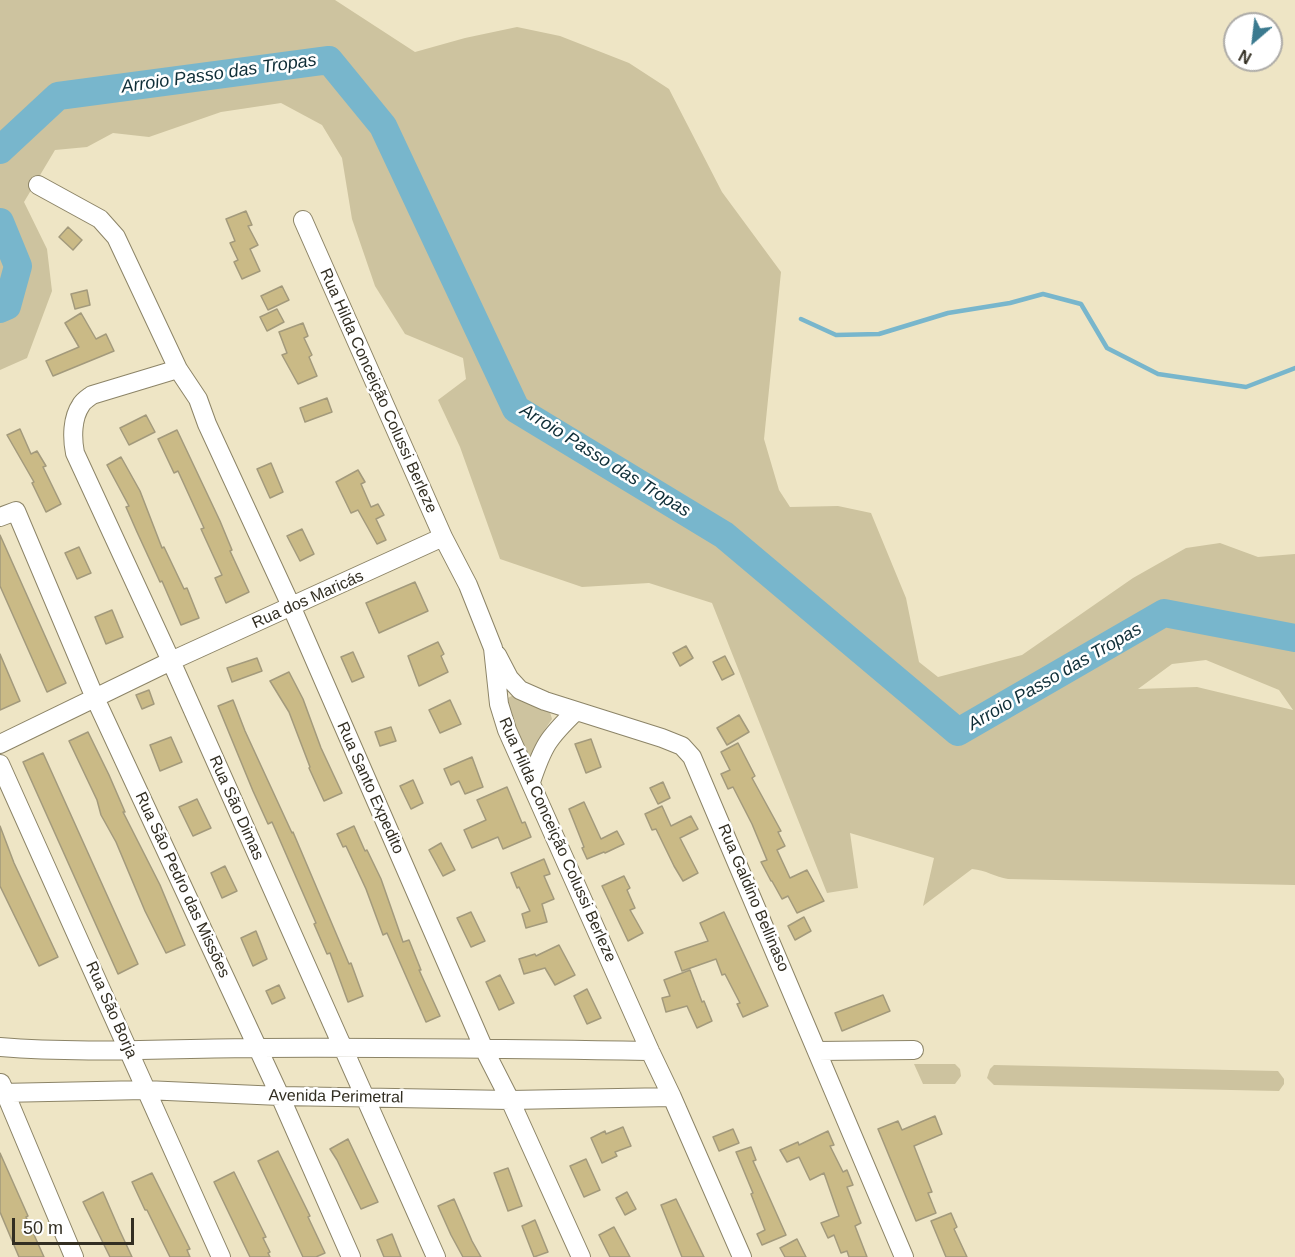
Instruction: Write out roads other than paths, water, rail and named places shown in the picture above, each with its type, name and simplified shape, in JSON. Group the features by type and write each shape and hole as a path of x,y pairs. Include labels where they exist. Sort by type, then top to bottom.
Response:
{"street":[{"name":"Rua Santo Expedito","path":"38,185 100,219 116,237 178,369 198,399 207,424 292,608 484,1048 581,1257"},
{"name":"Rua Hilda Conceição Colussi Berleze","path":"303,220 443,537 468,585 493,648 498,697 507,730 742,1257"},
{"name":"Rua São Dimas","path":"178,369 92,395 81,405 72,440 75,453 171,661 436,1257"},
{"name":"Rua São Pedro das Missões","path":"8,514 258,1048 351,1257"},
{"name":"Rua dos Maricás","path":"0,744 171,661 292,608 443,537"},
{"name":"Rua Galdino Bellinaso","path":"493,648 509,678 520,690 545,701 662,738 682,746 692,757 904,1257"},
{"path":"498,697 516,686"},
{"path":"531,782 540,754 548,740 575,711"},
{"name":"Rua São Borja","path":"0,764 221,1257"},
{"path":"0,1047 33,1050 130,1051 258,1048 484,1048 650,1051"},
{"path":"817,1051 914,1050"},
{"path":"2,1089 74,1257"},
{"name":"Avenida Perimetral","path":"2,1089 145,1090 280,1096 510,1100 672,1097"}],"waterway":[{"name":"Arroio Passo das Tropas","path":"0,150 58,96 329,60 383,126 516,409 724,535 958,732 1164,613 1295,638"},
{"name":"Arroio Passo das Tropas","path":"0,222 18,266 7,306 0,309"},
{"path":"801,319 836,335 879,334 948,313 1010,303 1043,294 1081,304 1107,348 1158,374 1246,387 1295,368"}]}
